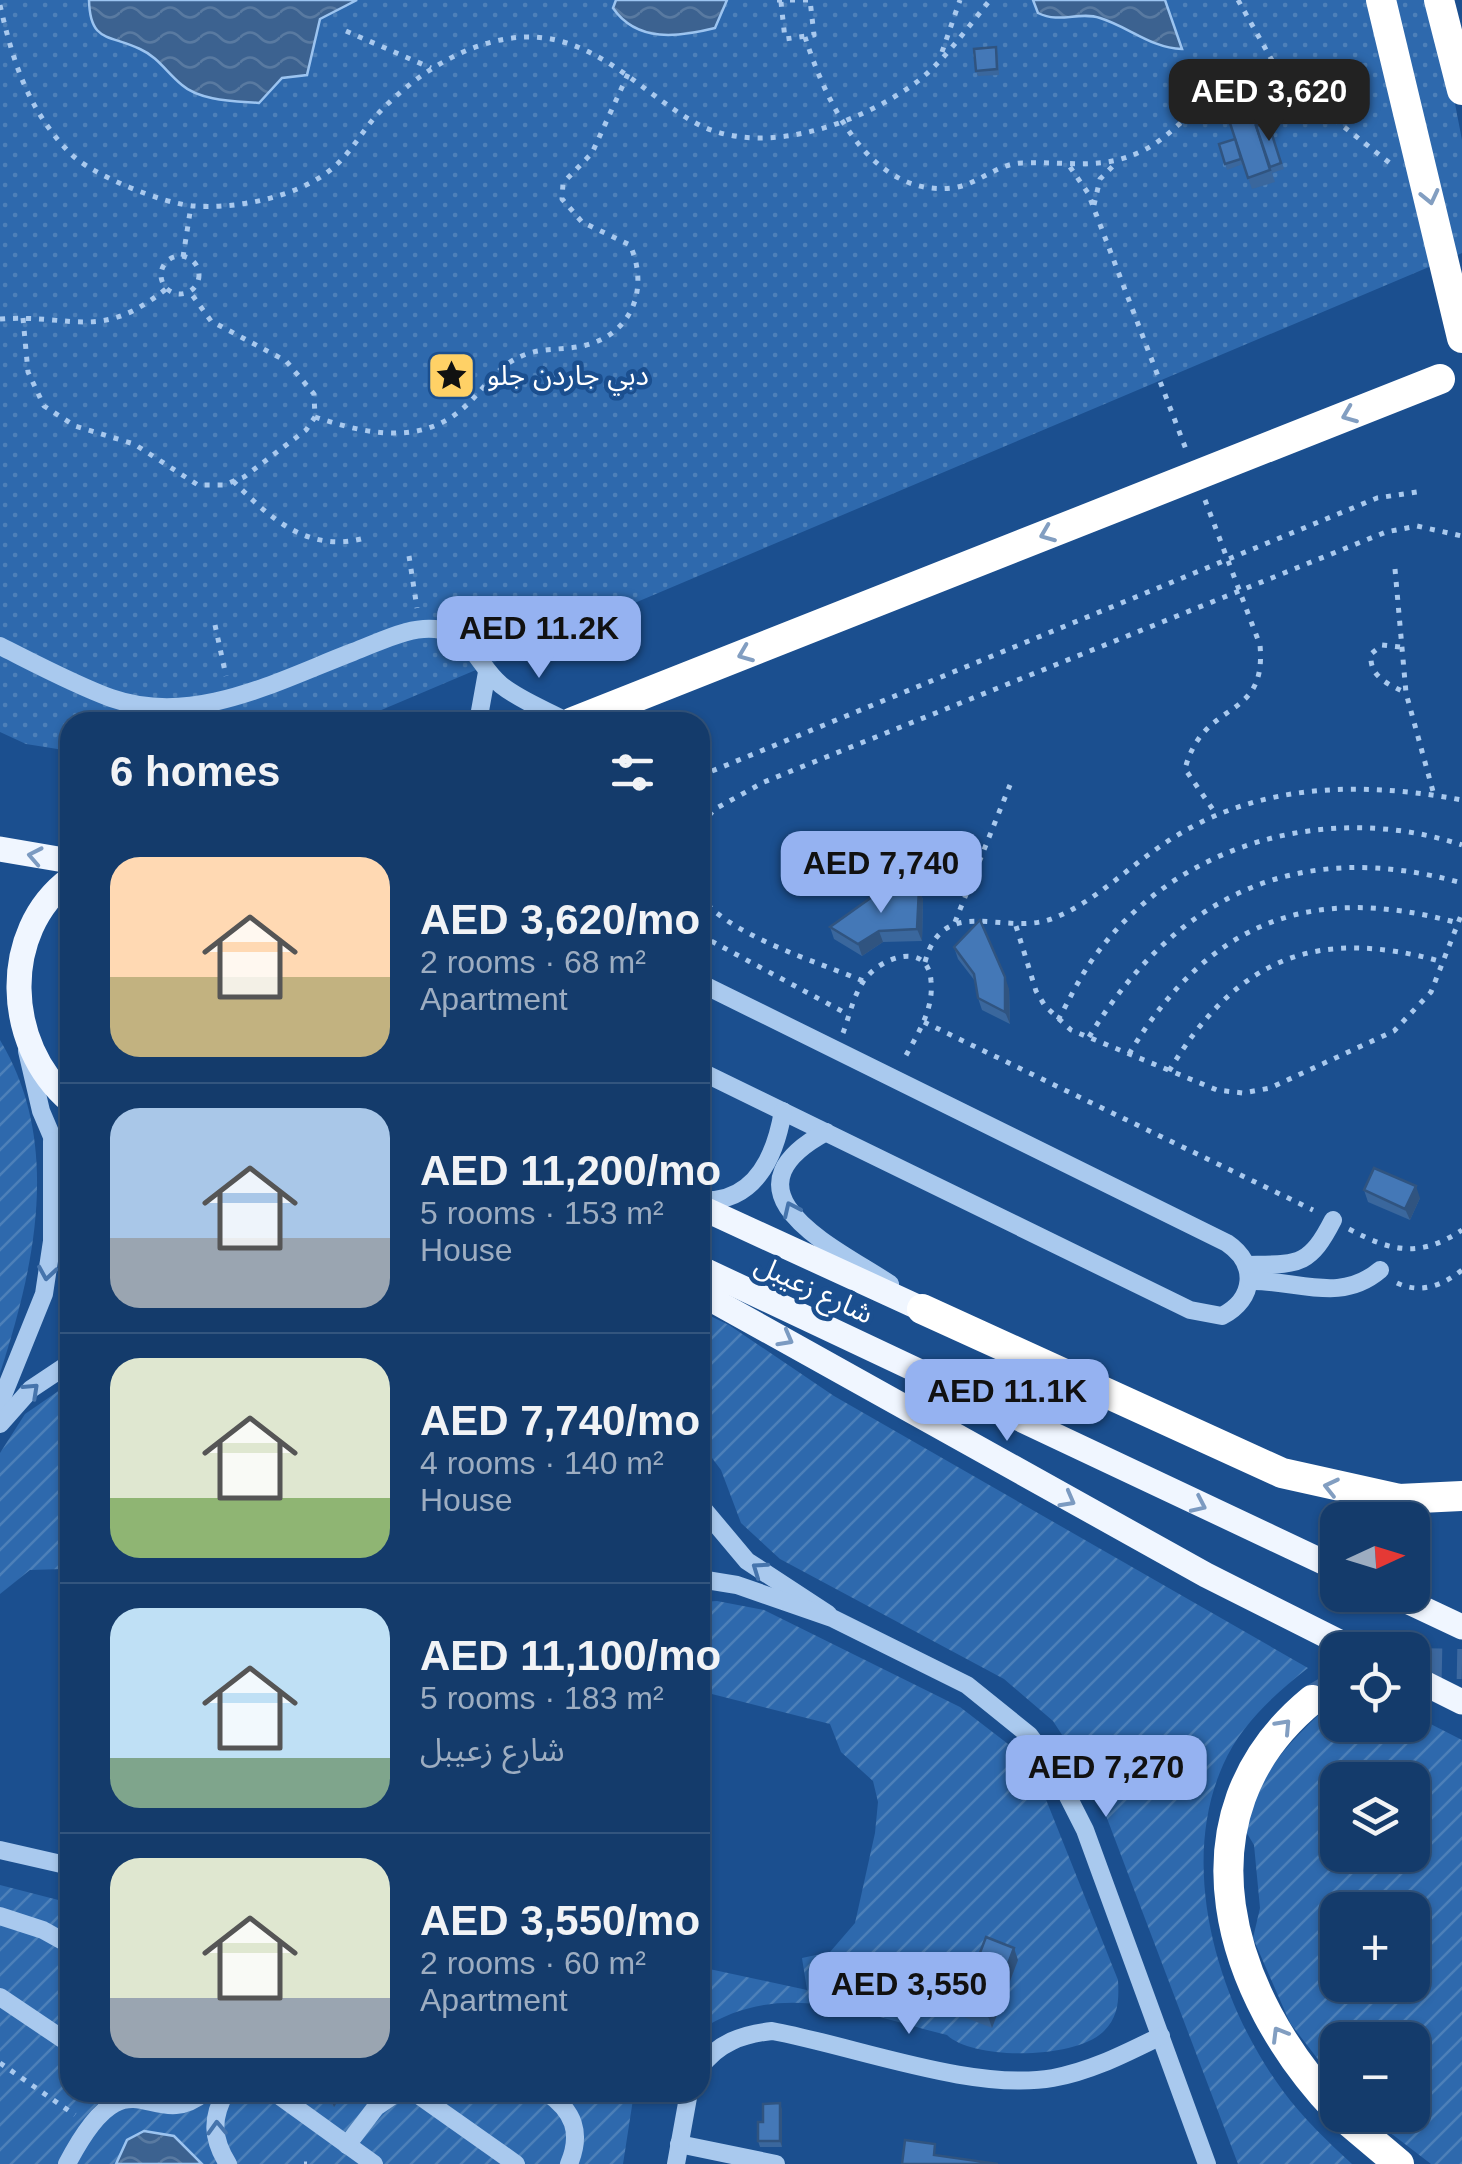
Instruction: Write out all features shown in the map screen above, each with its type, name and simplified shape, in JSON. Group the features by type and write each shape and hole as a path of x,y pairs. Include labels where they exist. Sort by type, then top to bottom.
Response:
{"highway":[{"path":"1381,0 1462,338"},
{"path":"1439,0 1462,90"},
{"path":"596,712 1440,378"},
{"path":"922,1309 1282,1474 1399,1499 1462,1496"},
{"path":"1312,1700 1261,1752 1232,1820 1227,1868 1239,1947 1279,2035 1320,2087"},
{"path":"1362,2132 1398,2164"}],"main road":[{"path":"0,849 60,859"},
{"path":"24,1044 13,998 17,955 34,917 60,890"},
{"path":"0,998 48,1083 60,1093"},
{"name":"شارع زعيبل","path":"710,1208 922,1309"},
{"name":"شارع زعيبل","path":"710,1273 1320,1561"},
{"path":"710,1299 1206,1575 1320,1632"},
{"path":"1430,1611 1462,1626"},
{"path":"1430,1687 1462,1702"}],"street":[{"path":"0,646 114,699 192,707 231,699 420,629 442,630 462,639 477,653 487,672 522,699 550,712"},
{"path":"480,712 487,672"},
{"path":"710,989 835,1054 1227,1243 1240,1252 1249,1274 1236,1309 1222,1316 1206,1316 710,1075"},
{"path":"24,1044 60,1158"},
{"path":"710,1202 752,1185 776,1144 783,1112"},
{"path":"826,1132 801,1147 786,1169 784,1199 791,1215 815,1239 922,1309"},
{"path":"0,1404 44,1294 52,1241 52,1140"},
{"path":"1249,1274 1308,1259 1333,1220"},
{"path":"1249,1274 1332,1291 1367,1282 1380,1270"},
{"path":"0,1424 31,1389 60,1370"},
{"path":"710,1516 747,1561 812,1600 832,1618"},
{"path":"710,1581 737,1585 832,1618 966,1685 1029,1735 1053,1767 1079,1816 1207,2164"},
{"path":"0,1850 60,1864"},
{"path":"0,1916 60,1939"},
{"path":"0,1997 60,2037"},
{"path":"710,2058 722,2045 746,2034 772,2031 990,2079 1050,2079 1107,2062 1161,2036"},
{"path":"66,2164 98,2112 115,2102"},
{"path":"152,2102 174,2106 191,2102"},
{"path":"220,2102 214,2134 228,2164"},
{"path":"288,2102 374,2164"},
{"path":"347,2145 383,2102"},
{"path":"428,2102 516,2164"},
{"path":"556,2102 574,2119 577,2136 569,2164"},
{"path":"676,2164 687,2102"},
{"path":"679,2144 776,2164"}],"path":[{"path":"810,0 814,35 785,39 779,1 810,0"},
{"path":"942,55 960,0"},
{"path":"0,5 20,82 73,156 110,179 192,206 248,203 324,176 349,153 400,90 431,68 490,45 525,38 560,42 628,74 694,122 720,132 778,134 844,123 916,82 990,0"},
{"path":"1238,0 1282,78 1394,166"},
{"path":"346,31 431,68"},
{"path":"805,36 844,123 865,153 888,173 932,189 973,183 1021,162 1070,167 1118,161 1161,140 1215,97 1282,78"},
{"path":"315,417 360,430 412,433 462,409 480,387 524,354 600,341 626,321 638,295 636,260 630,245 582,222 562,199 563,184 592,153 628,74"},
{"path":"1094,208 1100,179 1118,161"},
{"path":"1070,167 1094,208 1112,256"},
{"path":"183,257 192,206"},
{"path":"166,289 164,265 183,257"},
{"path":"183,257 198,269 199,277 190,292"},
{"path":"166,289 190,292"},
{"path":"0,319 108,324 131,315 166,289"},
{"path":"23,318 28,372 44,406 74,426 134,444 198,485 234,481 306,430 315,417 314,394 286,360 211,322 190,292"},
{"path":"234,481 272,520 301,535 329,542 361,538"},
{"path":"710,772 1377,498 1422,491"},
{"path":"710,814 764,782 1386,532 1417,526 1462,536"},
{"path":"409,556 420,629"},
{"path":"1394,568 1406,693 1434,796"},
{"path":"215,625 231,699"},
{"path":"1216,814 1185,768 1202,729 1239,706 1254,689 1262,668 1260,645"},
{"path":"1400,647 1382,645 1370,654 1370,662 1380,679 1406,693"},
{"path":"955,922 1010,785"},
{"path":"924,962 940,931 955,922 1016,926 1056,918 1156,848 1216,814 1282,793 1350,786 1462,800"},
{"path":"1058,1020 1089,964 1131,916 1181,876 1238,847 1299,830 1362,826 1426,833 1462,845"},
{"path":"1089,1037 1118,989 1156,947 1201,912 1252,887 1306,871 1362,866 1418,871 1462,883"},
{"path":"1129,1054 1158,1006 1196,966 1242,934 1294,914 1349,905 1404,908 1458,923"},
{"path":"710,909 729,923 863,981"},
{"path":"1016,926 1036,990 1058,1020 1089,1037 1217,1090 1243,1093 1270,1088 1394,1030 1431,992 1462,913"},
{"path":"710,939 849,1015"},
{"path":"1169,1070 1197,1024 1236,986 1284,960 1336,947 1391,948 1442,962"},
{"path":"835,1054 863,981 893,958 912,956 924,962 932,979 924,1022 892,1081"},
{"path":"924,1022 1390,1250 1442,1243 1462,1230"},
{"path":"1380,1270 1400,1286 1420,1290 1462,1270"},
{"path":"0,2063 90,2126"}],"shaded area":[{"name":"دبي جاردن جلو","path":"0,0 1435,0 1462,140 1462,253 377,712 60,712 60,749 26,744 0,732"},
{"path":"0,1040 19,1079 31,1120 36,1205 23,1290 0,1373"},
{"path":"710,1316 834,1396 1308,1668 1249,1723 1223,1765 1210,1805 1204,1847 1205,1891 1224,1977 1260,2057 1298,2110 1352,2164 1238,2164 1094,1784 1053,1721 1004,1679 780,1559 741,1523 721,1470 710,1455"},
{"path":"60,1390 60,1569 30,1570 0,1594 0,1453 25,1414"},
{"path":"710,1601 764,1610 960,1707 1012,1747 1041,1787 1118,1980 1115,2013 1104,2031 1072,2047 1001,2053 960,2043 947,2035 822,2005 761,2005 710,2025 710,1969 807,1990 802,1958 830,1952 855,1923 878,1802 873,1781 841,1752 830,1724 710,1694"},
{"path":"1320,1715 1320,1742 1430,1742 1430,1724 1462,1740 1462,2164 1431,2164 1389,2132 1430,2132 1430,2022 1320,2022 1320,2062 1290,2023 1253,1938 1260,1908 1254,1845 1242,1825 1258,1788 1292,1742"},
{"path":"0,1885 60,1900 60,2102 633,2102 623,2164 0,2164"}],"water":[{"path":"89,0 357,0 320,19 307,75 282,78 259,103 219,99 190,90 146,52 97,30"},
{"path":"616,0 727,0 715,28 673,35 634,27 613,8"},
{"path":"1033,0 1165,0 1182,49 1160,45 1100,18 1046,16 1038,13"},
{"path":"144,2131 174,2136 202,2164 116,2164 127,2140"}],"building":[{"path":"996,47 997,69 976,71 974,49"},
{"path":"1248,100 1270,170 1248,178 1225,108"},
{"path":"1268,122 1281,163 1270,167 1256,126"},
{"path":"1235,139 1241,159 1225,164 1219,144"},
{"path":"919,888 917,929 879,931 858,944 830,927 872,897"},
{"path":"980,920 1005,977 1005,1012 978,998 974,974 954,947"},
{"path":"1374,1168 1416,1186 1405,1209 1364,1190"},
{"path":"986,1937 1014,1948 988,2016 960,2005"},
{"path":"780,2103 780,2141 758,2141 763,2104"},
{"path":"905,2140 935,2144 934,2155 998,2164 902,2164"}],"tunnel":[{"path":"1430,1663 1462,1664"},
{"path":"1312,1700 1320,1695"}],"place":[{"name":"دبي جاردن جلو","path":"452,375"}]}
